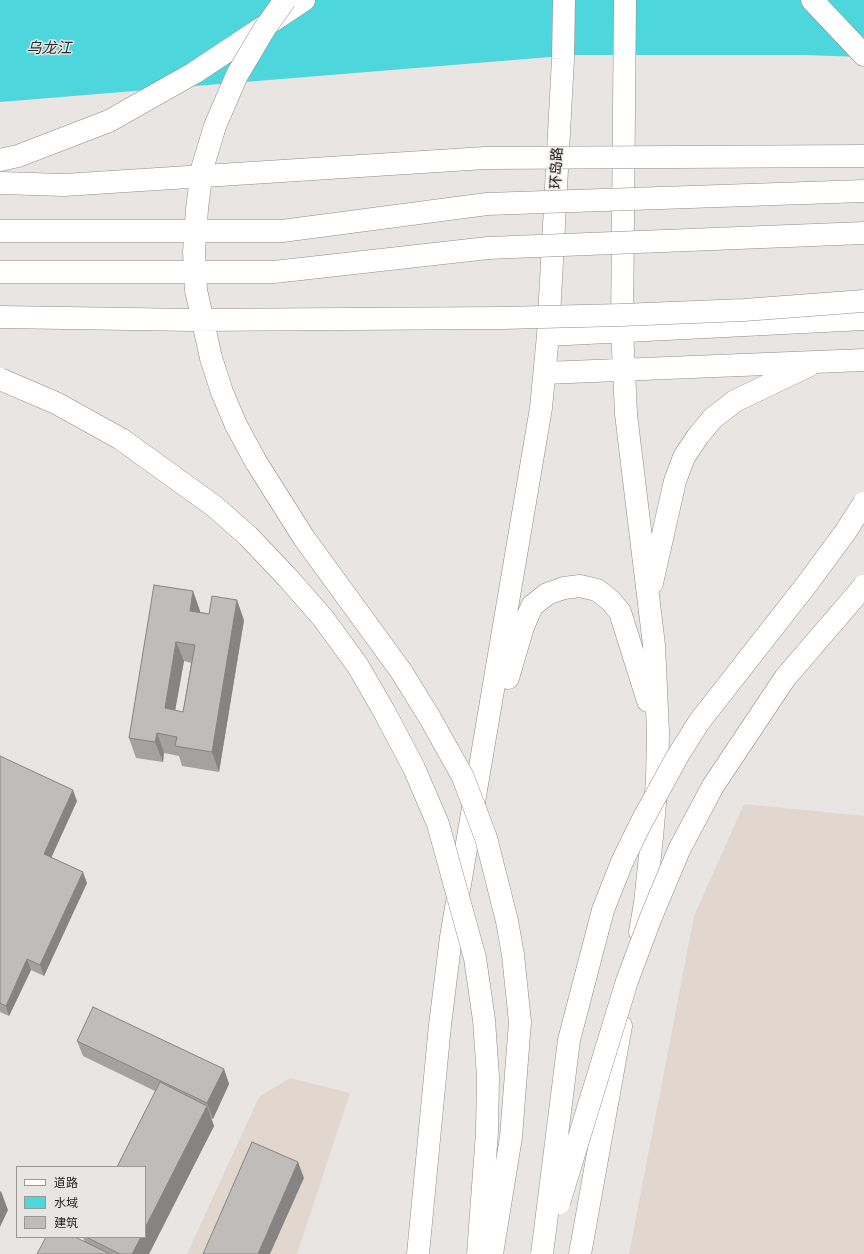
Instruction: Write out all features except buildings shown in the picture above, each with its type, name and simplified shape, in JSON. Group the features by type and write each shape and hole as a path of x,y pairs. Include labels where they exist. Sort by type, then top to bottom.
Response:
{"main road":[{"path":"285,0 265,28 237,75 215,126 202,169 197,209 194,252 196,290 211,358 222,392 239,431 256,462 304,538 392,659 430,718 463,777 486,838 507,921 513,955 520,1022 511,1137 492,1254"},
{"path":"0,160 18,156 109,121 194,73 304,0"},
{"name":"环岛路","path":"481,767 541,408 545,372 563,60 564,0"},
{"path":"580,1254 606,1102 645,903 657,780 658,732 654,645 626,414 622,332 625,0"},
{"path":"812,0 864,55"},
{"path":"0,183 64,185 486,158 864,156"},
{"path":"0,231 282,232 487,204 864,191"},
{"path":"0,272 274,272 488,248 864,233"},
{"path":"0,317 193,320 518,318 621,316 864,301"},
{"path":"548,335 864,319"},
{"path":"545,372 864,360"},
{"path":"648,600 675,481 684,457 698,436 713,418 734,401 816,362"},
{"path":"0,379 56,403 121,440 214,506 248,536 323,618 358,666 385,713 414,768 438,824 475,958 484,1020 488,1077 487,1132 478,1254"},
{"path":"543,1254 569,1040 603,910 622,862 641,823 677,757 699,722 807,584 846,531 864,503"},
{"path":"418,1254 440,1025 451,937 481,767 523,627 532,606 547,594 564,588 580,586 597,590 610,600 620,612 627,629 658,732"},
{"path":"543,1254 627,981 679,850 714,786 780,684 818,637 864,586"}],"shaded area":[{"path":"744,804 864,816 864,1254 629,1254 694,916"},
{"path":"290,1078 350,1093 297,1254 187,1254 259,1097"}],"water":[{"name":"乌龙江","path":"0,0 864,0 864,57 803,55 575,55 0,102"}]}
